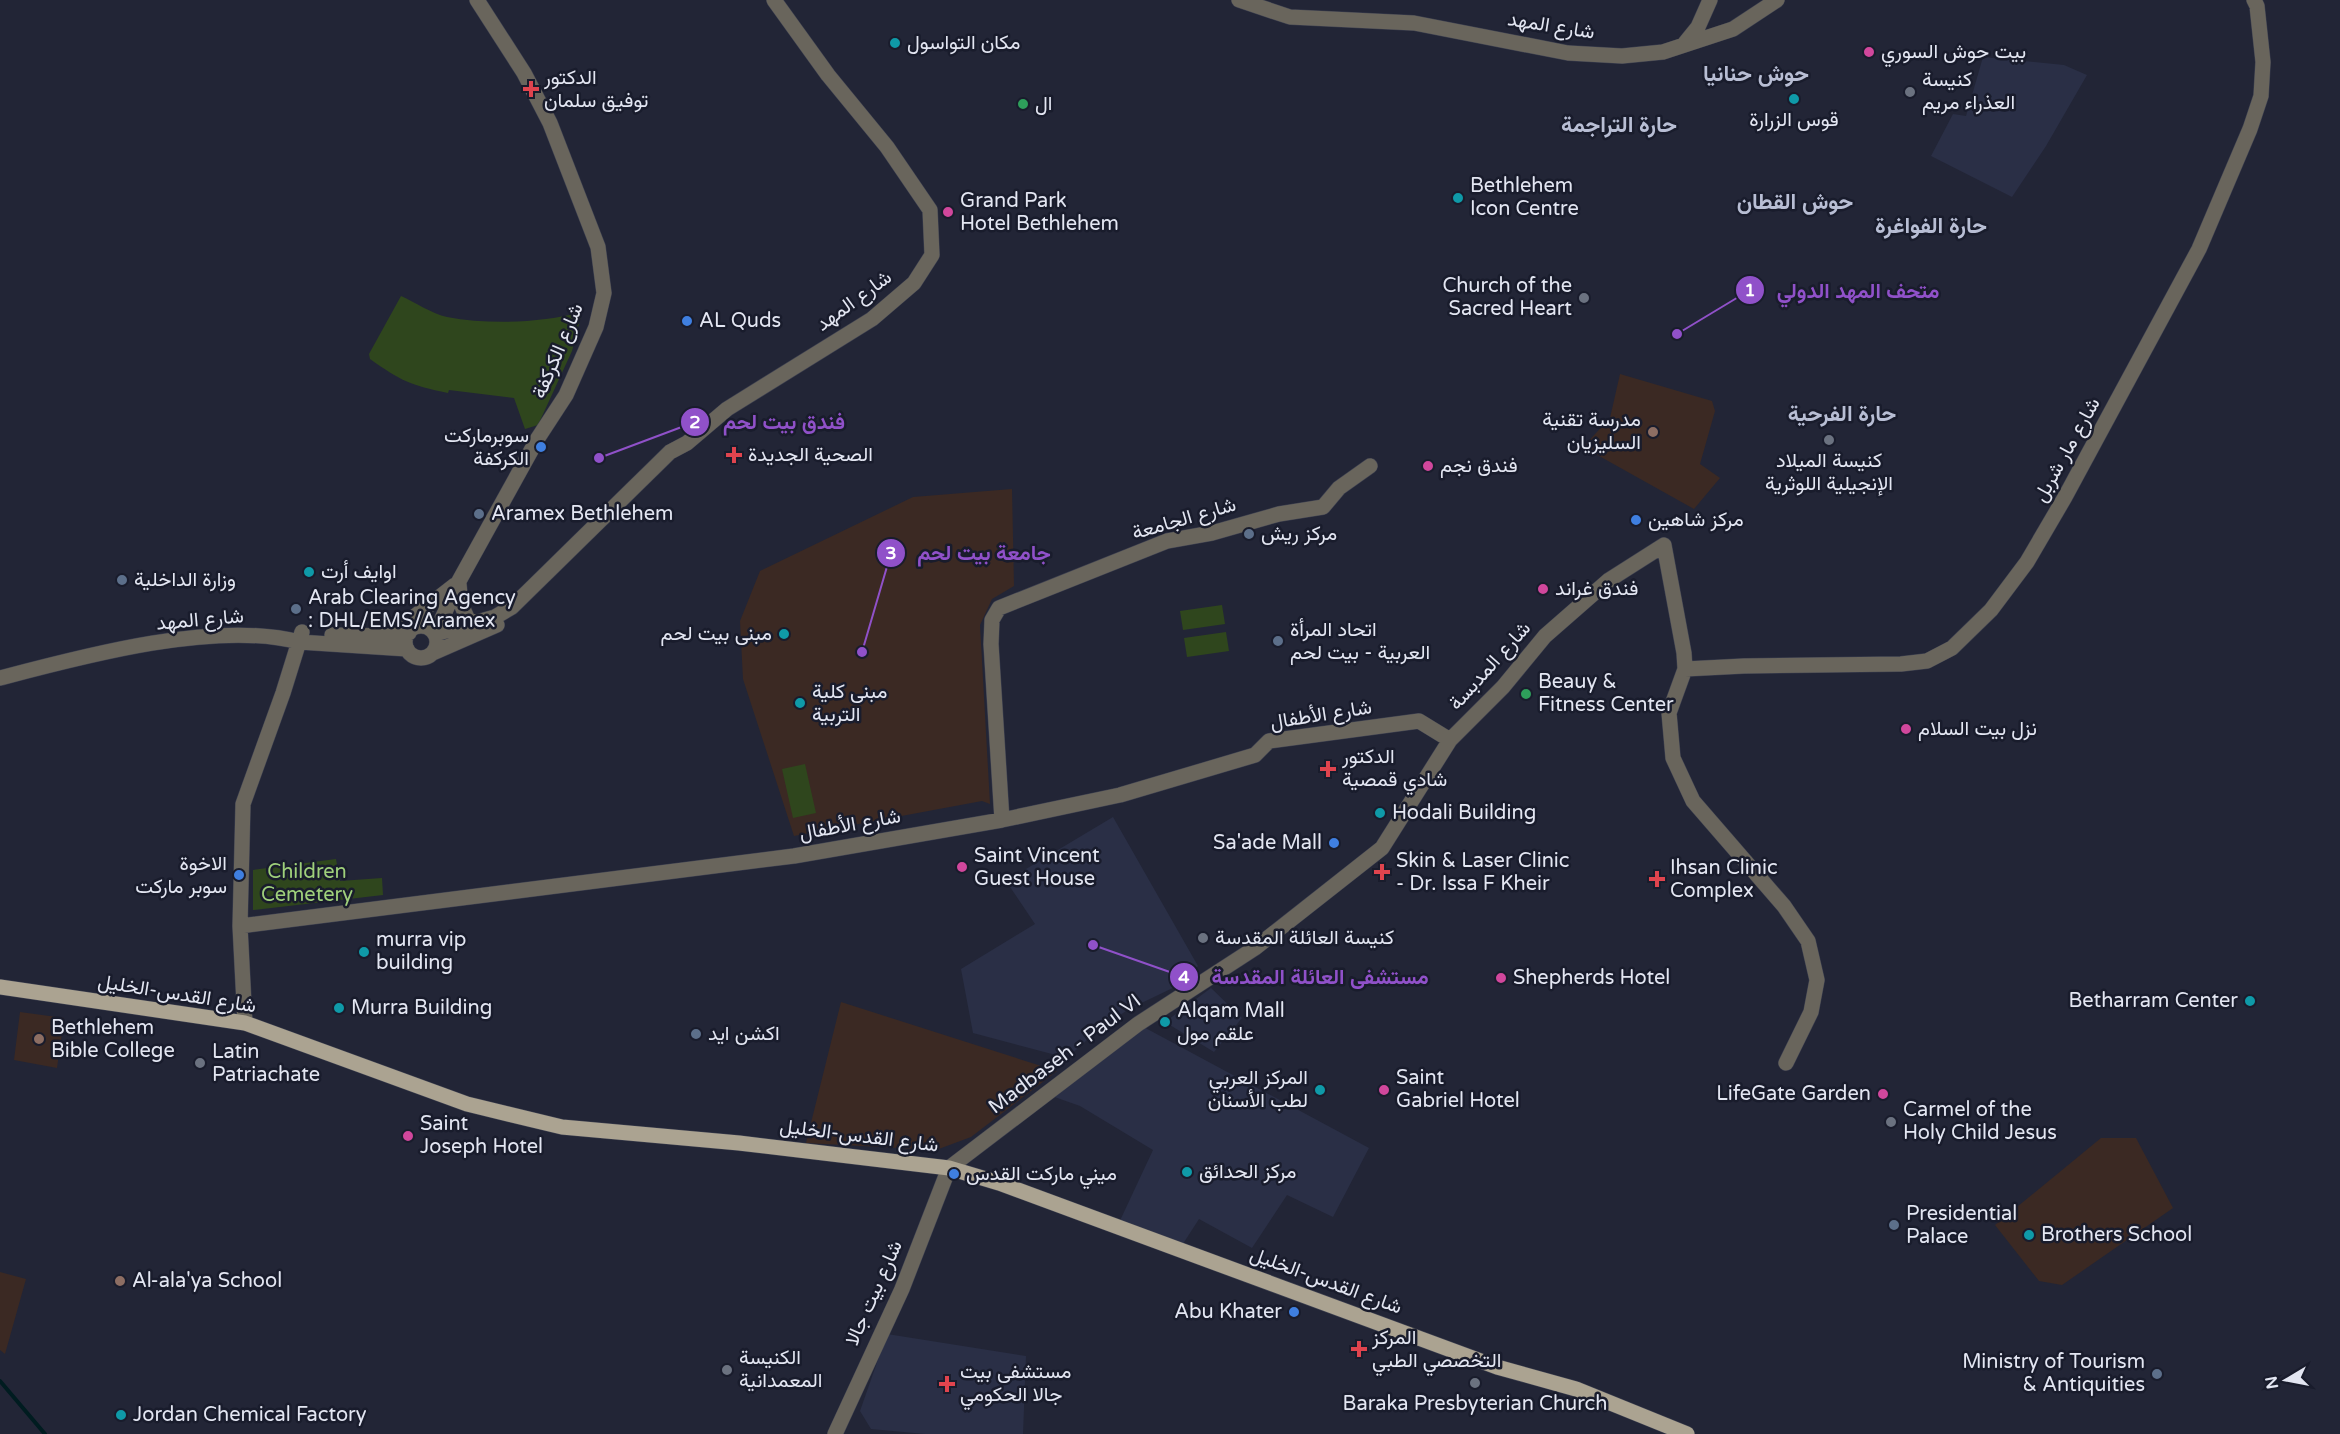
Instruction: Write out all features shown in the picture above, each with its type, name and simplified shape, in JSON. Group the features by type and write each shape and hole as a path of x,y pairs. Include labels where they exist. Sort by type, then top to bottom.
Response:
{"main road":[{"name":"شارع القدس-الخليل","path":"0,987 246,1023 467,1104 562,1127 739,1143 949,1168 999,1184 1497,1367 1575,1389 1687,1434"}],"street":[{"name":"شارع الكركفة","path":"435,634 459,581 538,438 566,395 596,327 604,293 598,247 550,123 518,64 477,0"},
{"name":"شارع المهد","path":"435,634 495,617 512,606 670,452 687,443 727,409 872,319 914,284 932,255 930,210 886,147 828,75 774,0"},
{"name":"شارع المهد","path":"1239,0 1290,17 1414,23 1568,53 1622,56 1663,52 1733,29 1777,0"},
{"path":"1685,43 1698,27 1710,0"},
{"name":"شارع مار شربل","path":"1685,669 1901,664 1927,661 1952,648 1991,610 2027,562 2065,497 2199,249 2250,129 2260,96 2263,62 2257,6 2254,0"},
{"name":"شارع المهد","path":"433,653 499,624 538,596 660,471 681,453 687,443"},
{"name":"شارع الجامعة","path":"1002,820 991,644 992,620 999,608 1167,541 1279,514 1323,507 1340,488 1370,466"},
{"name":"شارع المدبسة","path":"1382,848 1450,740 1503,687 1545,636 1608,580 1664,545 1685,669"},
{"path":"381,636 402,627 459,581 465,613 468,620 476,622"},
{"path":"407,649 406,638 423,611"},
{"path":"426,627 435,634 437,645 433,653 423,658 416,657 407,649 300,637 381,636 426,627"},
{"path":"246,1023 240,926 243,804 300,637"},
{"name":"شارع المهد","path":"0,678 49,665 190,638 300,637"},
{"path":"1685,669 1670,713 1673,758 1693,801 1784,906 1808,942 1817,980 1811,1012 1786,1063"},
{"name":"شارع الأطفال","path":"240,926 771,860 1002,820 1131,792 1255,755 1269,741 1419,721 1450,740"},
{"name":"Madbaseh - Paul VI","path":"949,1168 1138,1024 1255,948 1382,848"},
{"name":"شارع بيت جالا","path":"835,1434 902,1289 949,1168"}],"shaded area":[{"path":"1983,57 2064,65 2087,75 2046,146 2012,197 1931,156 1953,114 1966,116"},
{"name":"مدرسة تقنية السليزيان","path":"1620,374 1712,401 1715,411 1700,464 1720,478 1694,509 1583,447 1610,418"},
{"path":"1012,489 1014,586 992,599 980,625 990,804 982,801 794,836 743,679 740,621 760,571 913,497"},
{"path":"1113,817 1198,966 1181,984 1129,1009 1098,1030 1067,1058 973,1033 961,969 1035,924 1006,881"},
{"path":"1211,988 1242,1018 1214,1052 1165,1022"},
{"path":"841,1002 1057,1071 971,1137 936,1150 806,1143"},
{"name":"Bethlehem Bible College","path":"20,1012 64,1018 57,1068 14,1060"},
{"path":"1138,1024 1369,1148 1333,1217 1287,1195 1252,1248 1199,1219 1179,1250 1117,1227 1153,1150 1080,1106 1046,1094"},
{"path":"2101,1138 2136,1138 2173,1208 2062,1285 2039,1281 1995,1225"},
{"path":"0,1272 26,1279 5,1354 0,1350"},
{"name":"مستشفى بيت جالا الحكومي","path":"887,1334 1026,1356 1023,1434 925,1434 871,1429 860,1411"}],"green space":[{"path":"401,296 430,311 463,320 532,321 582,312 572,351 538,425 525,429 514,398 449,390 448,393 424,387 398,377 370,359 369,354"},
{"path":"1222,605 1225,624 1183,630 1180,611"},
{"path":"1226,632 1229,651 1187,657 1184,638"},
{"path":"805,764 816,813 793,818 782,769"},
{"name":"Children Cemetery","path":"336,859 340,881 382,878 383,895 253,910 253,870"}],"waterway":[{"path":"0,1381 45,1434"}],"place":[{"name":"مكان التواسول","path":"895,43"},
{"name":"بيت حوش السوري","path":"1869,52"},
{"name":"الدكتور توفيق سلمان","path":"531,89"},
{"name":"كنيسة العذراء مريم","path":"1910,92"},
{"name":"قوس الزرارة","path":"1794,99"},
{"name":"ال","path":"1023,104"},
{"name":"Bethlehem Icon Centre","path":"1458,198"},
{"name":"Grand Park Hotel Bethlehem","path":"948,212"},
{"name":"Church of the Sacred Heart","path":"1584,298"},
{"name":"AL Quds","path":"687,321"},
{"name":"متحف المهد الدولي","path":"1677,334"},
{"name":"مدرسة تقنية السليزيان","path":"1653,432"},
{"name":"كنيسة الميلاد الإنجيلية اللوثرية","path":"1829,440"},
{"name":"سوبرماركت الكركفة","path":"541,447"},
{"name":"الصحية الجديدة","path":"734,455"},
{"name":"فندق بيت لحم","path":"599,458"},
{"name":"فندق نجم","path":"1428,466"},
{"name":"Aramex Bethlehem","path":"479,514"},
{"name":"مركز شاهين","path":"1636,520"},
{"name":"مركز ريش","path":"1249,534"},
{"name":"اوايف أرت","path":"309,572"},
{"name":"وزارة الداخلية","path":"122,580"},
{"name":"فندق غراند","path":"1543,589"},
{"name":"Arab Clearing Agency : DHL/EMS/Aramex","path":"296,609"},
{"name":"مبنى بيت لحم","path":"784,634"},
{"name":"اتحاد المرأة العربية - بيت لحم","path":"1278,641"},
{"name":"جامعة بيت لحم","path":"862,652"},
{"name":"Beauy & Fitness Center","path":"1526,694"},
{"name":"مبنى كلية التربية","path":"800,703"},
{"name":"نزل بيت السلام","path":"1906,729"},
{"name":"الدكتور شادي قمصية","path":"1328,769"},
{"name":"Hodali Building","path":"1380,813"},
{"name":"Sa'ade Mall","path":"1334,843"},
{"name":"Saint Vincent Guest House","path":"962,867"},
{"name":"Skin & Laser Clinic - Dr. Issa F Kheir","path":"1382,872"},
{"name":"الاخوة سوبر ماركت","path":"239,875"},
{"name":"Ihsan Clinic Complex","path":"1657,879"},
{"name":"كنيسة العائلة المقدسة","path":"1203,938"},
{"name":"مستشفى العائلة المقدسة","path":"1093,945"},
{"name":"murra vip building","path":"364,952"},
{"name":"Shepherds Hotel","path":"1501,978"},
{"name":"Betharram Center","path":"2250,1001"},
{"name":"Murra Building","path":"339,1008"},
{"name":"Alqam Mall علقم مول","path":"1165,1022"},
{"name":"اكشن ايد","path":"696,1034"},
{"name":"Bethlehem Bible College","path":"39,1039"},
{"name":"Latin Patriachate","path":"200,1063"},
{"name":"المركز العربي لطب الأسنان","path":"1320,1090"},
{"name":"Saint Gabriel Hotel","path":"1384,1090"},
{"name":"LifeGate Garden","path":"1883,1094"},
{"name":"Carmel of the Holy Child Jesus","path":"1891,1122"},
{"name":"Saint Joseph Hotel","path":"408,1136"},
{"name":"مركز الحدائق","path":"1187,1172"},
{"name":"ميني ماركت القدس","path":"954,1174"},
{"name":"Presidential Palace","path":"1894,1225"},
{"name":"Brothers School","path":"2029,1235"},
{"name":"Al-ala'ya School","path":"120,1281"},
{"name":"Abu Khater","path":"1294,1312"},
{"name":"المركز التخصصي الطبي","path":"1359,1349"},
{"name":"الكنيسة المعمدانية","path":"727,1370"},
{"name":"Ministry of Tourism & Antiquities","path":"2157,1374"},
{"name":"Baraka Presbyterian Church","path":"1475,1383"},
{"name":"مستشفى بيت جالا الحكومي","path":"947,1384"},
{"name":"Jordan Chemical Factory","path":"121,1415"}],"district":[{"name":"حوش حنانيا","path":"1756,74"},
{"name":"حارة التراجمة","path":"1619,125"},
{"name":"حوش القطان","path":"1795,202"},
{"name":"حارة الفواغرة","path":"1931,226"},
{"name":"حارة الفرحية","path":"1842,414"}]}
